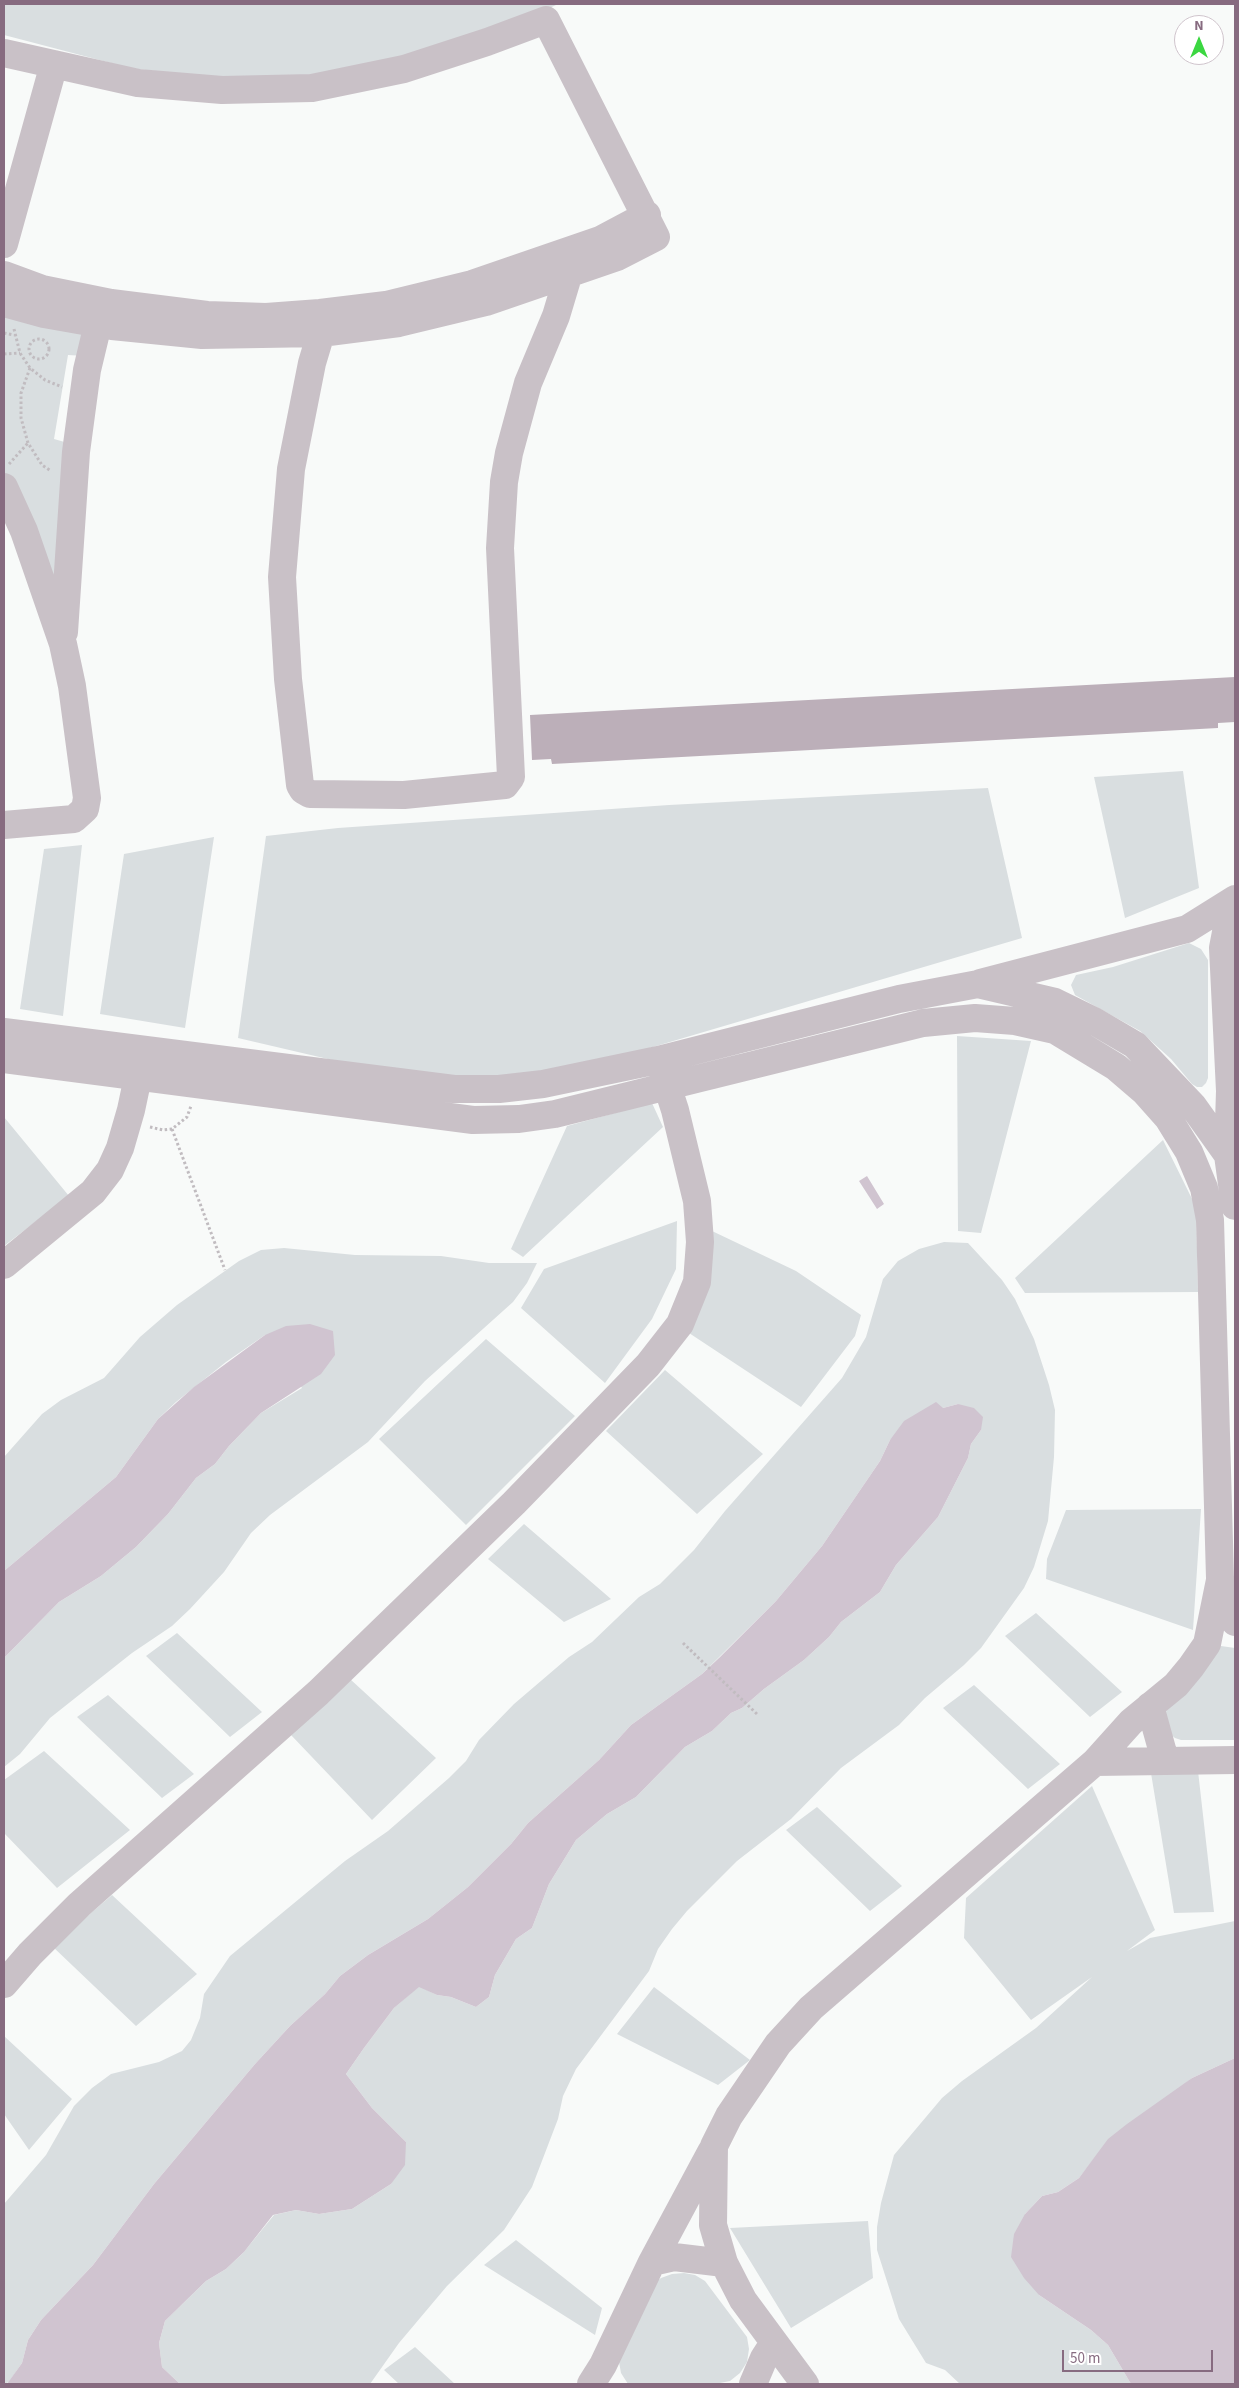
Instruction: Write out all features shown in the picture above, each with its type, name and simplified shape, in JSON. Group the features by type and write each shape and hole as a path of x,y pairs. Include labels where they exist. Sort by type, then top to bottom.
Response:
{"street":[{"path":"4,53 138,83 222,90 312,88 404,69 487,42 546,20 651,226"},
{"path":"4,244 54,64"},
{"path":"9,314 44,314 98,324 202,335 320,323 399,323 486,302 568,276 617,257 651,226"},
{"path":"4,275 42,289 111,303 207,315 266,317 320,323 472,284 600,240 651,226"},
{"path":"320,323 291,469 282,577 288,679 300,785 303,790 310,794 394,795 505,785 511,777 500,548 504,482 509,453 528,383 556,316 568,276"},
{"path":"63,644 76,452 88,370 98,324"},
{"path":"4,486 24,531 63,644 72,686 87,798 85,809 74,819 4,825"},
{"path":"4,1032 454,1089 498,1089 543,1084 658,1060 899,999 978,984 1187,929 1234,900"},
{"path":"1234,900 1223,948 1230,1091 1228,1155 1235,1206"},
{"path":"1187,929 1208,934 1223,948"},
{"path":"1055,1030 1055,1002 1062,962"},
{"path":"978,984 1055,1002 1094,1021 1135,1045 1193,1106 1228,1155"},
{"path":"4,1059 473,1120 519,1119 555,1114 669,1087 923,1023 975,1018 1015,1021 1055,1030 1116,1067 1144,1091 1168,1118 1189,1152 1204,1188 1210,1220 1220,1578 1206,1644 1176,1685 1150,1706 1114,1740 1095,1762 811,2008 778,2044 730,2116 652,2262 601,2378"},
{"path":"4,1265 93,1192 110,1170 120,1148 138,1077 138,1048"},
{"path":"4,1984 30,1954 79,1905 318,1693 507,1510 648,1364 680,1324 697,1282 700,1242 697,1201 669,1087 658,1060"},
{"path":"1168,1118 1230,1091"},
{"path":"1220,1578 1235,1622"},
{"path":"1206,1644 1235,1634"},
{"path":"1150,1706 1165,1760"},
{"path":"1095,1762 1235,1760"},
{"path":"714,2146 713,2225 724,2264 743,2300 773,2344 805,2384"},
{"path":"652,2262 674,2257 724,2264"},
{"path":"753,2384 764,2358 773,2344"}],"path":[{"path":"9,314 20,353 30,368 45,380 62,387"},
{"path":"4,333 14,335"},
{"path":"38,339 47,344 48,350 43,358 35,358 31,355 29,351 33,341 38,339"},
{"path":"4,354 20,353"},
{"path":"30,368 22,393 21,410 21,418 28,443 42,465 73,487"},
{"path":"4,467 11,464 28,443"},
{"path":"128,1118 154,1128 172,1128 187,1117 191,1108"},
{"path":"172,1128 225,1270"},
{"path":"683,1643 757,1714"}],"shaded area":[{"path":"4,4 558,4 490,37 398,68 236,81 130,68 4,35"},
{"path":"4,313 87,333 85,356 68,355 54,439 68,443 55,582 4,481"},
{"path":"1183,771 1199,888 1125,918 1094,777"},
{"path":"988,788 1022,938 636,1052 512,1081 375,1070 238,1038 266,836 338,828 669,805"},
{"path":"214,837 185,1028 100,1014 124,854"},
{"path":"82,845 63,1016 20,1009 44,849"},
{"path":"1189,943 1201,949 1208,960 1208,1078 1202,1087 1192,1084 1171,1059 1140,1031 1075,995 1071,985 1076,975 1113,967"},
{"path":"957,1036 1031,1041 981,1233 958,1231"},
{"path":"652,1103 663,1127 523,1257 511,1249 567,1126"},
{"path":"4,1117 69,1196 4,1246"},
{"path":"1163,1140 1196,1207 1198,1292 1025,1293 1015,1278"},
{"path":"867,1176 884,1204 877,1209 859,1181"},
{"path":"677,1221 676,1269 652,1319 605,1383 521,1308 544,1269"},
{"path":"712,1231 796,1271 861,1315 855,1336 801,1407 689,1333"},
{"path":"944,1242 968,1243 1002,1280 1015,1299 1034,1339 1049,1385 1055,1410 1054,1457 1048,1521 1034,1567 1024,1588 981,1648 964,1665 925,1698 899,1725 841,1768 791,1819 737,1861 687,1911 672,1929 658,1949 649,1971 576,2069 563,2096 558,2119 532,2187 504,2230 447,2286 399,2343 370,2384 180,2384 162,2367 159,2343 165,2321 206,2281 226,2269 243,2253 274,2215 296,2210 319,2214 352,2209 391,2184 406,2142 372,2108 346,2074 364,2048 394,2008 419,1986 437,1995 451,1997 476,2007 489,1997 495,1975 516,1939 532,1928 549,1884 576,1840 607,1814 636,1797 685,1747 712,1731 731,1713 742,1708 764,1689 804,1660 829,1637 841,1622 880,1592 896,1565 938,1517 968,1458 971,1444 981,1430 958,1404 943,1408 890,1440 880,1461 822,1546 776,1601 702,1674 631,1725 599,1760 528,1823 511,1844 468,1887 428,1919 368,1955 340,1976 325,1994 290,2026 255,2064 154,2184 93,2265 41,2320 28,2340 22,2363 9,2382 4,2384 4,2204 46,2155 74,2106 92,2088 111,2074 159,2062 182,2051 191,2040 200,2018 204,1994 230,1956 345,1861 388,1831 466,1761 479,1740 514,1704 569,1657 592,1642 639,1597 660,1584 694,1550 725,1511 842,1378 866,1337 883,1279 898,1261 919,1249"},
{"path":"284,1248 355,1255 441,1256 489,1263 537,1263 527,1283 513,1302 425,1381 368,1442 270,1515 251,1533 224,1572 190,1609 172,1626 132,1653 50,1718 20,1754 4,1767 4,1658 59,1602 101,1576 136,1547 168,1514 196,1478 215,1464 229,1446 261,1413 302,1388 265,1335 226,1362 176,1402 158,1419 116,1477 4,1571 4,1457 42,1414 61,1400 104,1378 140,1337 177,1305 239,1261 261,1250"},
{"path":"310,1324 333,1331 335,1355 321,1374 261,1413 229,1446 215,1464 196,1478 168,1514 136,1547 101,1576 59,1602 4,1658 4,1571 116,1477 158,1419 194,1387 265,1335 286,1326"},
{"path":"486,1339 575,1416 466,1525 379,1439"},
{"path":"665,1370 763,1454 697,1514 606,1431"},
{"path":"936,1402 943,1408 958,1404 974,1408 983,1417 981,1430 971,1444 968,1458 938,1517 896,1565 880,1592 841,1622 829,1637 804,1660 764,1689 742,1708 731,1713 712,1731 685,1747 636,1797 607,1814 576,1840 549,1884 532,1928 516,1939 495,1975 489,1997 476,2007 451,1997 437,1995 419,1987 394,2008 364,2048 346,2074 372,2108 406,2142 405,2165 391,2184 352,2209 319,2214 296,2210 273,2215 244,2252 226,2269 206,2281 165,2321 159,2343 162,2367 180,2384 7,2384 22,2363 28,2340 41,2320 93,2265 154,2184 255,2064 290,2026 325,1994 340,1976 368,1955 428,1919 468,1887 511,1844 528,1823 599,1760 631,1725 702,1674 720,1657 776,1601 822,1546 880,1461 890,1440 904,1421"},
{"path":"1201,1509 1193,1630 1046,1579 1047,1559 1066,1510"},
{"path":"524,1524 611,1599 564,1622 488,1559"},
{"path":"1036,1613 1122,1692 1090,1717 1005,1636"},
{"path":"177,1633 262,1712 230,1737 146,1656"},
{"path":"1221,1646 1235,1648 1235,1740 1181,1740 1175,1738 1170,1734 1165,1715 1167,1709 1214,1649"},
{"path":"350,1679 436,1758 372,1820 291,1735"},
{"path":"974,1685 1060,1764 1028,1789 943,1708"},
{"path":"108,1695 194,1774 162,1798 77,1717"},
{"path":"44,1751 130,1830 57,1888 4,1833 4,1780"},
{"path":"1150,1767 1198,1771 1214,1912 1174,1913"},
{"path":"1092,1786 1155,1930 1127,1951 1150,1938 1235,1921 1235,2058 1192,2078 1094,2159 1079,2178 1058,2192 1042,2196 1025,2214 1039,2295 1091,2330 1108,2345 1131,2384 960,2384 945,2370 926,2363 899,2319 877,2250 877,2227 881,2203 894,2155 942,2098 962,2081 1036,2028 1092,1977 1031,2020 964,1938 966,1898"},
{"path":"817,1807 902,1886 870,1911 786,1830"},
{"path":"112,1895 197,1974 136,2026 52,1946"},
{"path":"654,1987 750,2060 718,2085 617,2034"},
{"path":"4,2036 72,2099 29,2150 4,2114"},
{"path":"1235,2058 1235,2384 1131,2384 1108,2345 1091,2330 1039,2295 1024,2278 1011,2257 1014,2234 1025,2214 1042,2196 1058,2192 1079,2178 1108,2139 1192,2078"},
{"path":"868,2221 873,2278 791,2328 730,2228"},
{"path":"516,2240 602,2308 595,2335 484,2265"},
{"path":"684,2273 695,2275 705,2281 747,2337 749,2349 747,2362 740,2373 730,2381 715,2384 628,2384 621,2373 619,2362 652,2285 661,2278 672,2274"},
{"path":"415,2347 455,2384 399,2384 384,2370"}],"building":[{"path":"1235,677 1235,722 1218,723 1218,728 552,764 551,759 532,760 530,715"}]}
